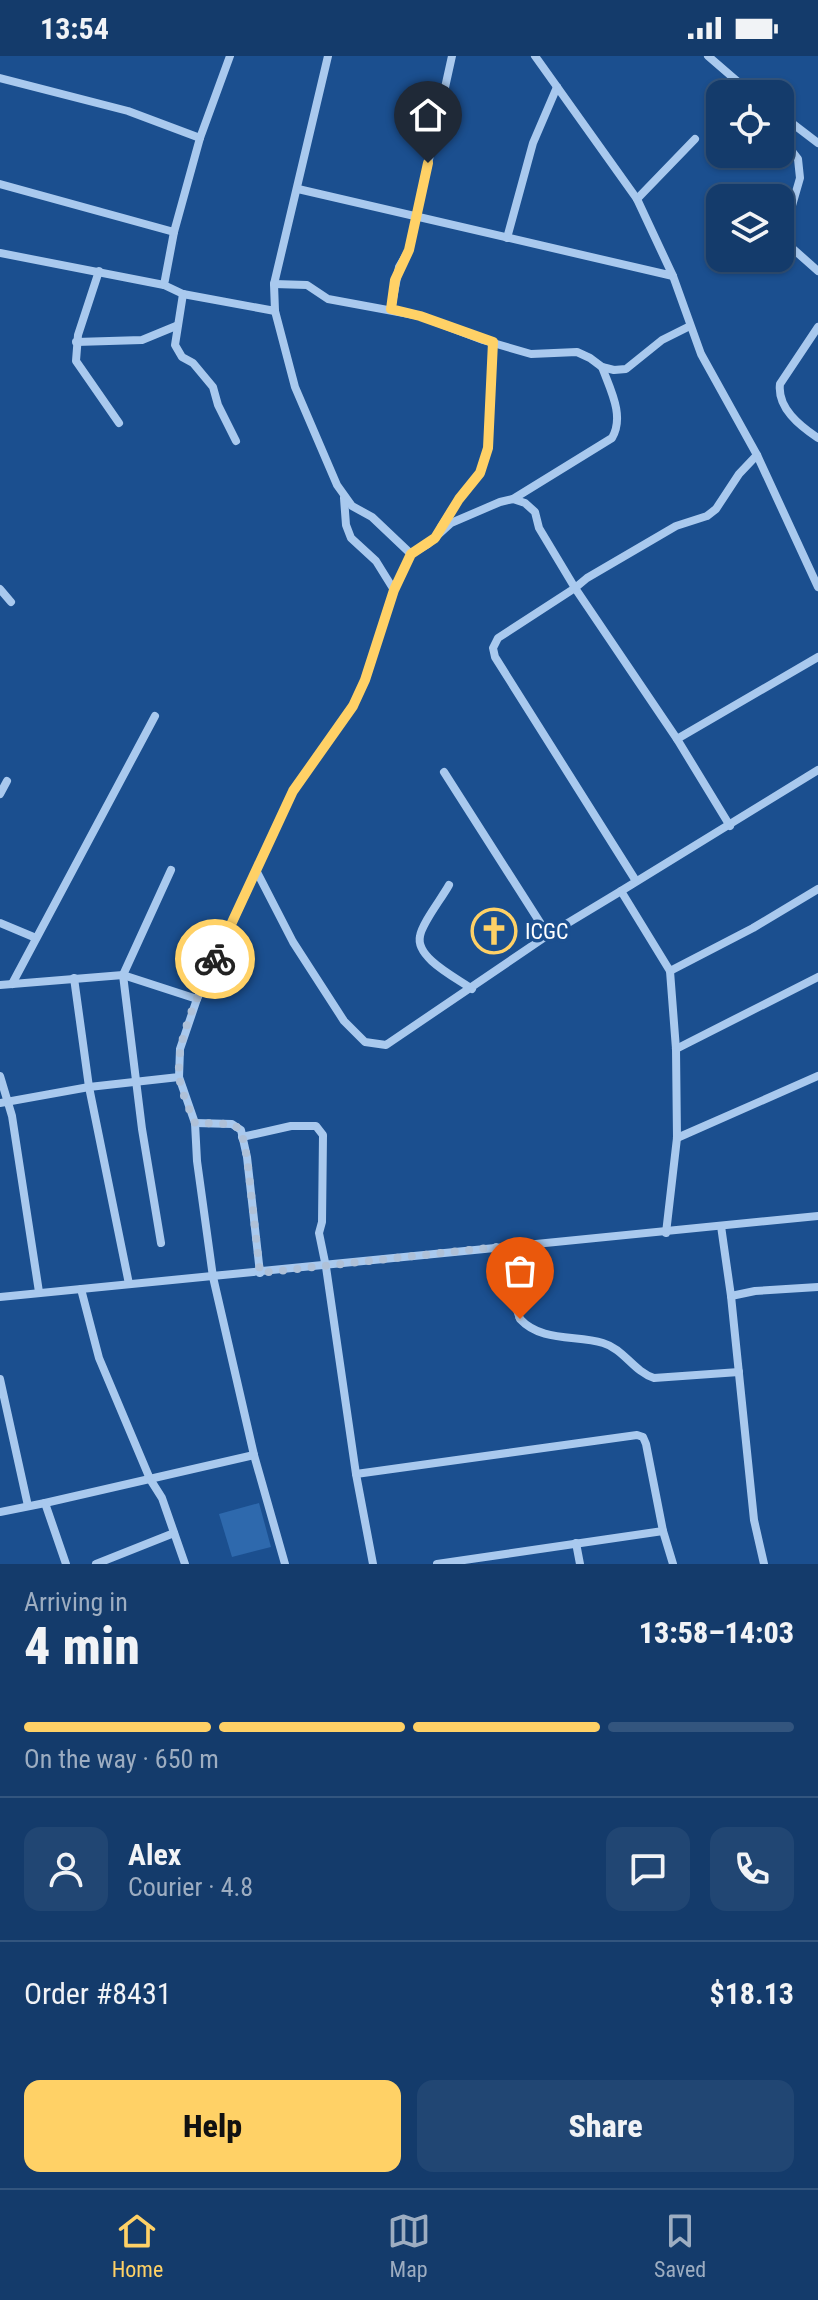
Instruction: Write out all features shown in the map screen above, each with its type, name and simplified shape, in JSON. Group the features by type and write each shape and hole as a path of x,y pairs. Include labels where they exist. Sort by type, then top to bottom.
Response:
{"street":[{"path":"164,285 174,232 200,138 230,56"},
{"path":"328,56 274,284 275,311 295,387 344,498 346,525 351,538 376,561 394,590"},
{"path":"391,309 395,280 409,250 452,56"},
{"path":"535,56 637,199 673,276 701,354 814,567 818,587"},
{"path":"708,56 736,80"},
{"path":"0,78 128,111 200,138"},
{"path":"507,238 533,143 557,87"},
{"path":"794,125 818,143"},
{"path":"637,199 695,139"},
{"path":"794,154 798,159 800,178 789,216 792,248 818,271"},
{"path":"0,184 174,232"},
{"path":"298,189 673,276"},
{"path":"0,253 99,271 164,285 183,294 275,311"},
{"path":"99,271 76,342 76,361 119,423"},
{"path":"274,284 307,285 328,299 420,316 531,354 577,352 602,367 626,369 662,340 690,326"},
{"path":"183,294 175,345 182,357 193,363 213,387 218,405 236,441"},
{"path":"76,342 142,340 176,326"},
{"path":"818,327 780,384 779,393 797,424 818,438"},
{"path":"435,538 483,465 488,448 493,342"},
{"path":"285,1564 254,1455 213,1277 197,1161 195,1123 179,1077 180,1049 197,999 293,791 353,706 365,680 394,590 411,554 451,523 513,499 612,438 617,429 617,413 602,367"},
{"path":"636,881 495,657 493,648 498,638 587,578 676,526 707,516 716,509 739,474 757,455"},
{"path":"344,498 372,517 411,554"},
{"path":"513,499 525,503 535,512 539,528 575,588 677,739 730,826"},
{"path":"0,589 11,602"},
{"path":"677,739 818,657"},
{"path":"12,984 155,716"},
{"path":"257,872 293,942 344,1021 365,1042 386,1045 548,935 818,770"},
{"path":"444,772 548,935"},
{"path":"0,794 7,781"},
{"path":"161,1243 123,975 171,870"},
{"path":"449,885 420,935 420,946 431,961 472,989"},
{"path":"670,971 753,928 818,889"},
{"path":"621,891 670,971 676,1049 677,1138 666,1233"},
{"path":"0,923 36,938"},
{"path":"0,985 123,975 197,999"},
{"path":"676,1049 818,977"},
{"path":"74,978 89,1087 129,1284"},
{"path":"0,1076 39,1292"},
{"path":"677,1138 818,1076"},
{"path":"4,1102 89,1087 179,1077"},
{"path":"195,1123 232,1124 241,1130 260,1273"},
{"path":"242,1137 291,1126 316,1126 323,1135 323,1196 319,1233 373,1564"},
{"path":"0,1297 818,1216"},
{"path":"721,1226 754,1520 764,1564"},
{"path":"496,1247 520,1319 528,1327 540,1333 606,1343 617,1349 640,1374 654,1378 739,1372"},
{"path":"731,1296 770,1289 818,1287"},
{"path":"81,1289 99,1358 150,1479 162,1498 185,1564"},
{"path":"0,1379 3,1407 28,1506"},
{"path":"356,1474 637,1435 643,1437 646,1444 663,1531 673,1564"},
{"path":"0,1512 254,1455"},
{"path":"45,1503 66,1564"},
{"path":"437,1564 663,1531"},
{"path":"96,1564 174,1533"},
{"path":"576,1543 580,1564"}],"shaded area":[{"path":"259,1503 271,1547 232,1557 219,1514"}],"way so far":[{"path":"215,959 188,1022 180,1049 179,1077 195,1123 232,1124 241,1130 260,1273 496,1247 520,1319"}],"place":[{"name":"ICGC","path":"494,931"}],"route":[{"path":"215,959 293,791 353,706 365,680 394,590 411,554 435,538 459,499 480,473 488,448 493,342 391,309 395,280 409,250 428,163"}]}
